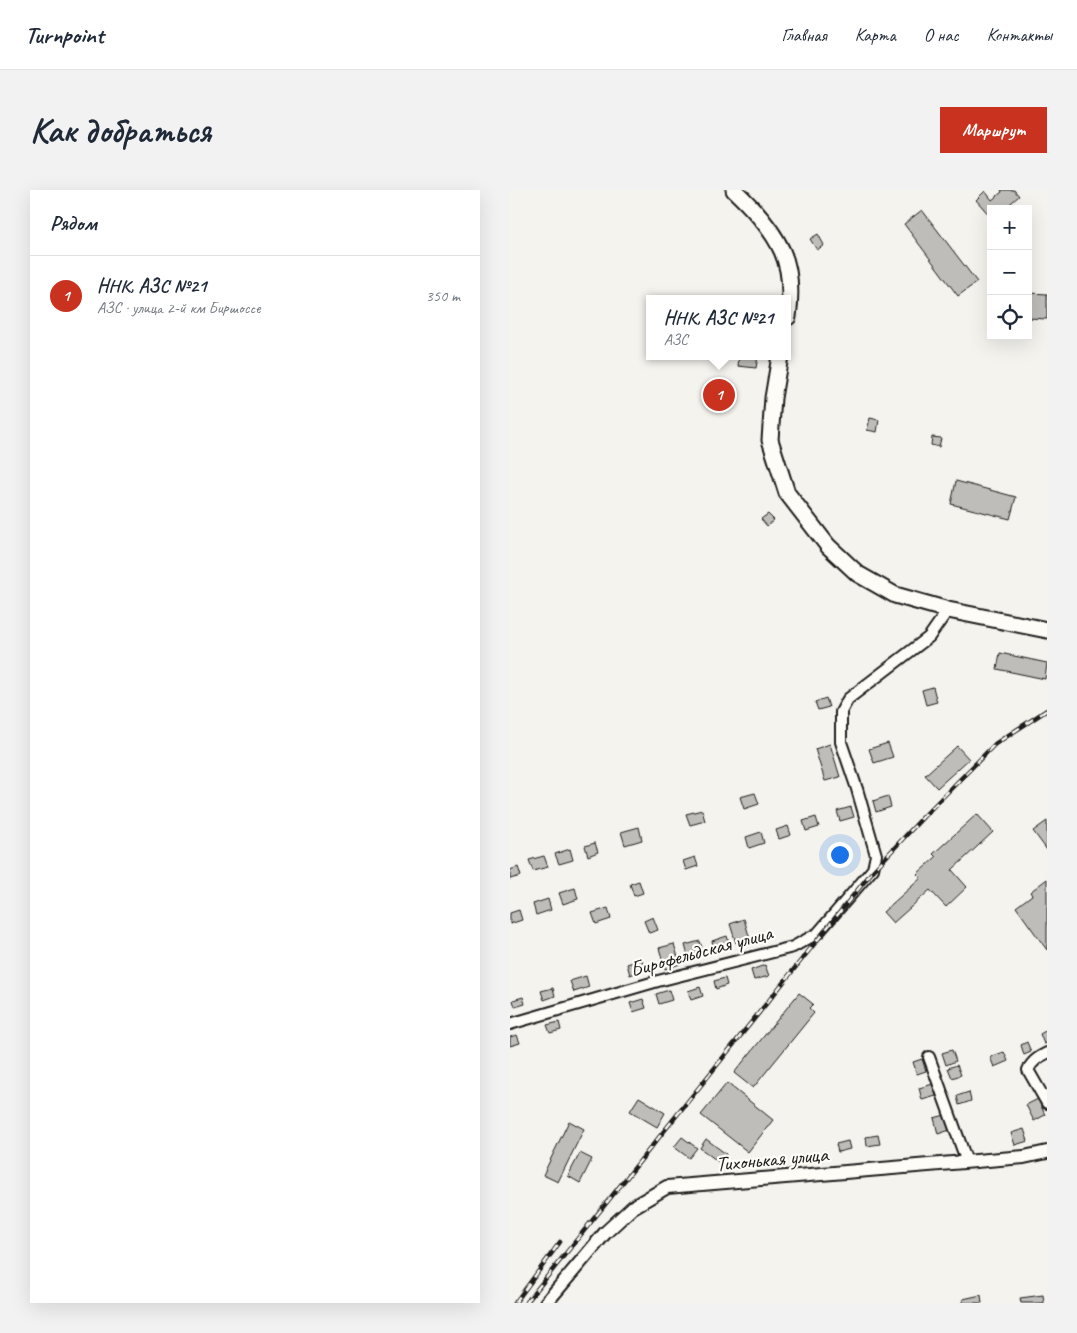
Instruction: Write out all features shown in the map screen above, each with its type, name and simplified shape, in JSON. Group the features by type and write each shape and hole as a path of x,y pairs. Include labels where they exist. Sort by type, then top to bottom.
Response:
{"main road":[{"path":"734,190 745,200 770,232 782,252 788,271 790,295"},
{"path":"779,360 773,398 770,440 787,493 828,546 858,574 895,595 948,610 1047,630"}],"street":[{"name":"Бирофельдская улица","path":"510,1024 658,981 793,947 818,933 873,868 876,856 857,789 841,742 841,712 848,699 929,637 948,610"},
{"path":"1047,1053 1038,1057 1030,1064 1028,1070 1047,1103"},
{"path":"929,1057 967,1162"},
{"name":"Тихонькая улица","path":"546,1303 605,1233 633,1207 668,1187 1024,1157 1047,1152"}],"building":[{"path":"1001,190 1014,190 1019,196 1009,205 987,205 987,212 976,200 985,191 992,200 1002,192"},
{"path":"922,210 977,282 958,296 904,224"},
{"path":"818,234 824,245 817,250 810,239"},
{"path":"1032,293 1047,294 1047,319 1032,318"},
{"path":"739,360 757,360 756,368 738,366"},
{"path":"870,418 879,420 877,432 867,430"},
{"path":"932,437 941,438 939,447 931,445"},
{"path":"956,481 1016,497 1010,519 951,504"},
{"path":"768,514 774,520 767,526 761,519"},
{"path":"1000,653 1047,663 1045,679 997,669"},
{"path":"933,687 937,702 926,705 922,690"},
{"path":"826,698 829,707 818,710 815,702"},
{"path":"888,743 893,757 874,763 869,749"},
{"path":"830,744 840,777 825,781 815,749"},
{"path":"957,746 969,759 937,788 925,775"},
{"path":"755,793 759,804 744,809 740,797"},
{"path":"888,796 891,807 876,812 873,801"},
{"path":"851,807 854,817 840,821 837,811"},
{"path":"702,810 705,821 690,825 686,814"},
{"path":"977,814 993,832 952,870 967,887 946,907 930,890 893,923 883,912 921,878 917,874 936,857 933,854"},
{"path":"816,817 819,827 806,831 803,821"},
{"path":"1047,821 1047,850 1033,831"},
{"path":"788,826 791,835 779,839 776,830"},
{"path":"639,827 642,840 625,845 621,832"},
{"path":"761,832 764,843 749,848 746,837"},
{"path":"595,843 598,852 588,856 585,846"},
{"path":"570,849 573,860 559,864 555,854"},
{"path":"544,856 548,867 533,871 529,860"},
{"path":"695,857 698,866 686,870 683,861"},
{"path":"518,867 521,876 510,879 510,870"},
{"path":"1047,879 1047,950 1016,907 1032,895 1030,892"},
{"path":"639,881 643,893 634,896 630,884"},
{"path":"575,888 578,899 563,904 559,893"},
{"path":"548,899 551,910 536,915 533,904"},
{"path":"608,908 611,919 596,924 592,913"},
{"path":"519,910 522,920 510,924 510,913"},
{"path":"653,917 658,930 649,933 644,921"},
{"path":"744,919 750,939 736,943 730,924"},
{"path":"727,936 730,947 715,952 712,941"},
{"path":"700,941 703,952 688,956 685,945"},
{"path":"674,944 680,964 665,969 659,948"},
{"path":"642,959 645,970 630,975 627,964"},
{"path":"765,965 769,976 754,980 751,970"},
{"path":"586,976 589,987 574,992 570,981"},
{"path":"725,978 727,985 716,989 714,981"},
{"path":"700,987 703,996 691,1000 688,991"},
{"path":"553,988 555,996 544,1000 541,991"},
{"path":"669,990 672,1000 659,1004 656,994"},
{"path":"799,993 813,1004 809,1008 814,1013 753,1088 734,1073"},
{"path":"523,997 525,1004 515,1007 513,1000"},
{"path":"643,999 646,1008 633,1012 630,1003"},
{"path":"559,1022 561,1030 550,1033 547,1025"},
{"path":"1047,1030 1047,1043 1044,1044 1040,1034"},
{"path":"517,1035 520,1043 510,1046 510,1037"},
{"path":"1027,1042 1031,1052 1024,1055 1021,1045"},
{"path":"952,1050 956,1061 946,1065 942,1053"},
{"path":"1004,1052 1008,1061 994,1067 990,1057"},
{"path":"922,1059 926,1071 917,1074 913,1062"},
{"path":"957,1065 961,1075 952,1078 948,1068"},
{"path":"727,1083 773,1120 748,1152 701,1115"},
{"path":"933,1084 936,1096 922,1100 919,1088"},
{"path":"969,1092 971,1101 959,1105 957,1096"},
{"path":"639,1097 665,1113 657,1127 630,1111"},
{"path":"1038,1099 1045,1115 1034,1121 1026,1105"},
{"path":"945,1115 950,1130 938,1134 934,1118"},
{"path":"569,1121 584,1129 558,1182 543,1175"},
{"path":"1024,1129 1028,1141 1015,1145 1011,1133"},
{"path":"878,1135 880,1144 867,1146 866,1137"},
{"path":"682,1137 697,1148 689,1158 674,1147"},
{"path":"706,1139 726,1154 720,1163 700,1148"},
{"path":"848,1141 850,1149 838,1152 836,1144"},
{"path":"580,1153 592,1159 580,1183 568,1176"},
{"path":"981,1295 982,1303 963,1303 963,1299"},
{"path":"1043,1295 1044,1303 1021,1303 1020,1298"}],"railway":[{"path":"526,1303 872,872 995,744 1047,710"},
{"path":"515,1303 560,1242"}],"place":[{"name":"ННК, АЗС №21","path":"719,395"}]}
